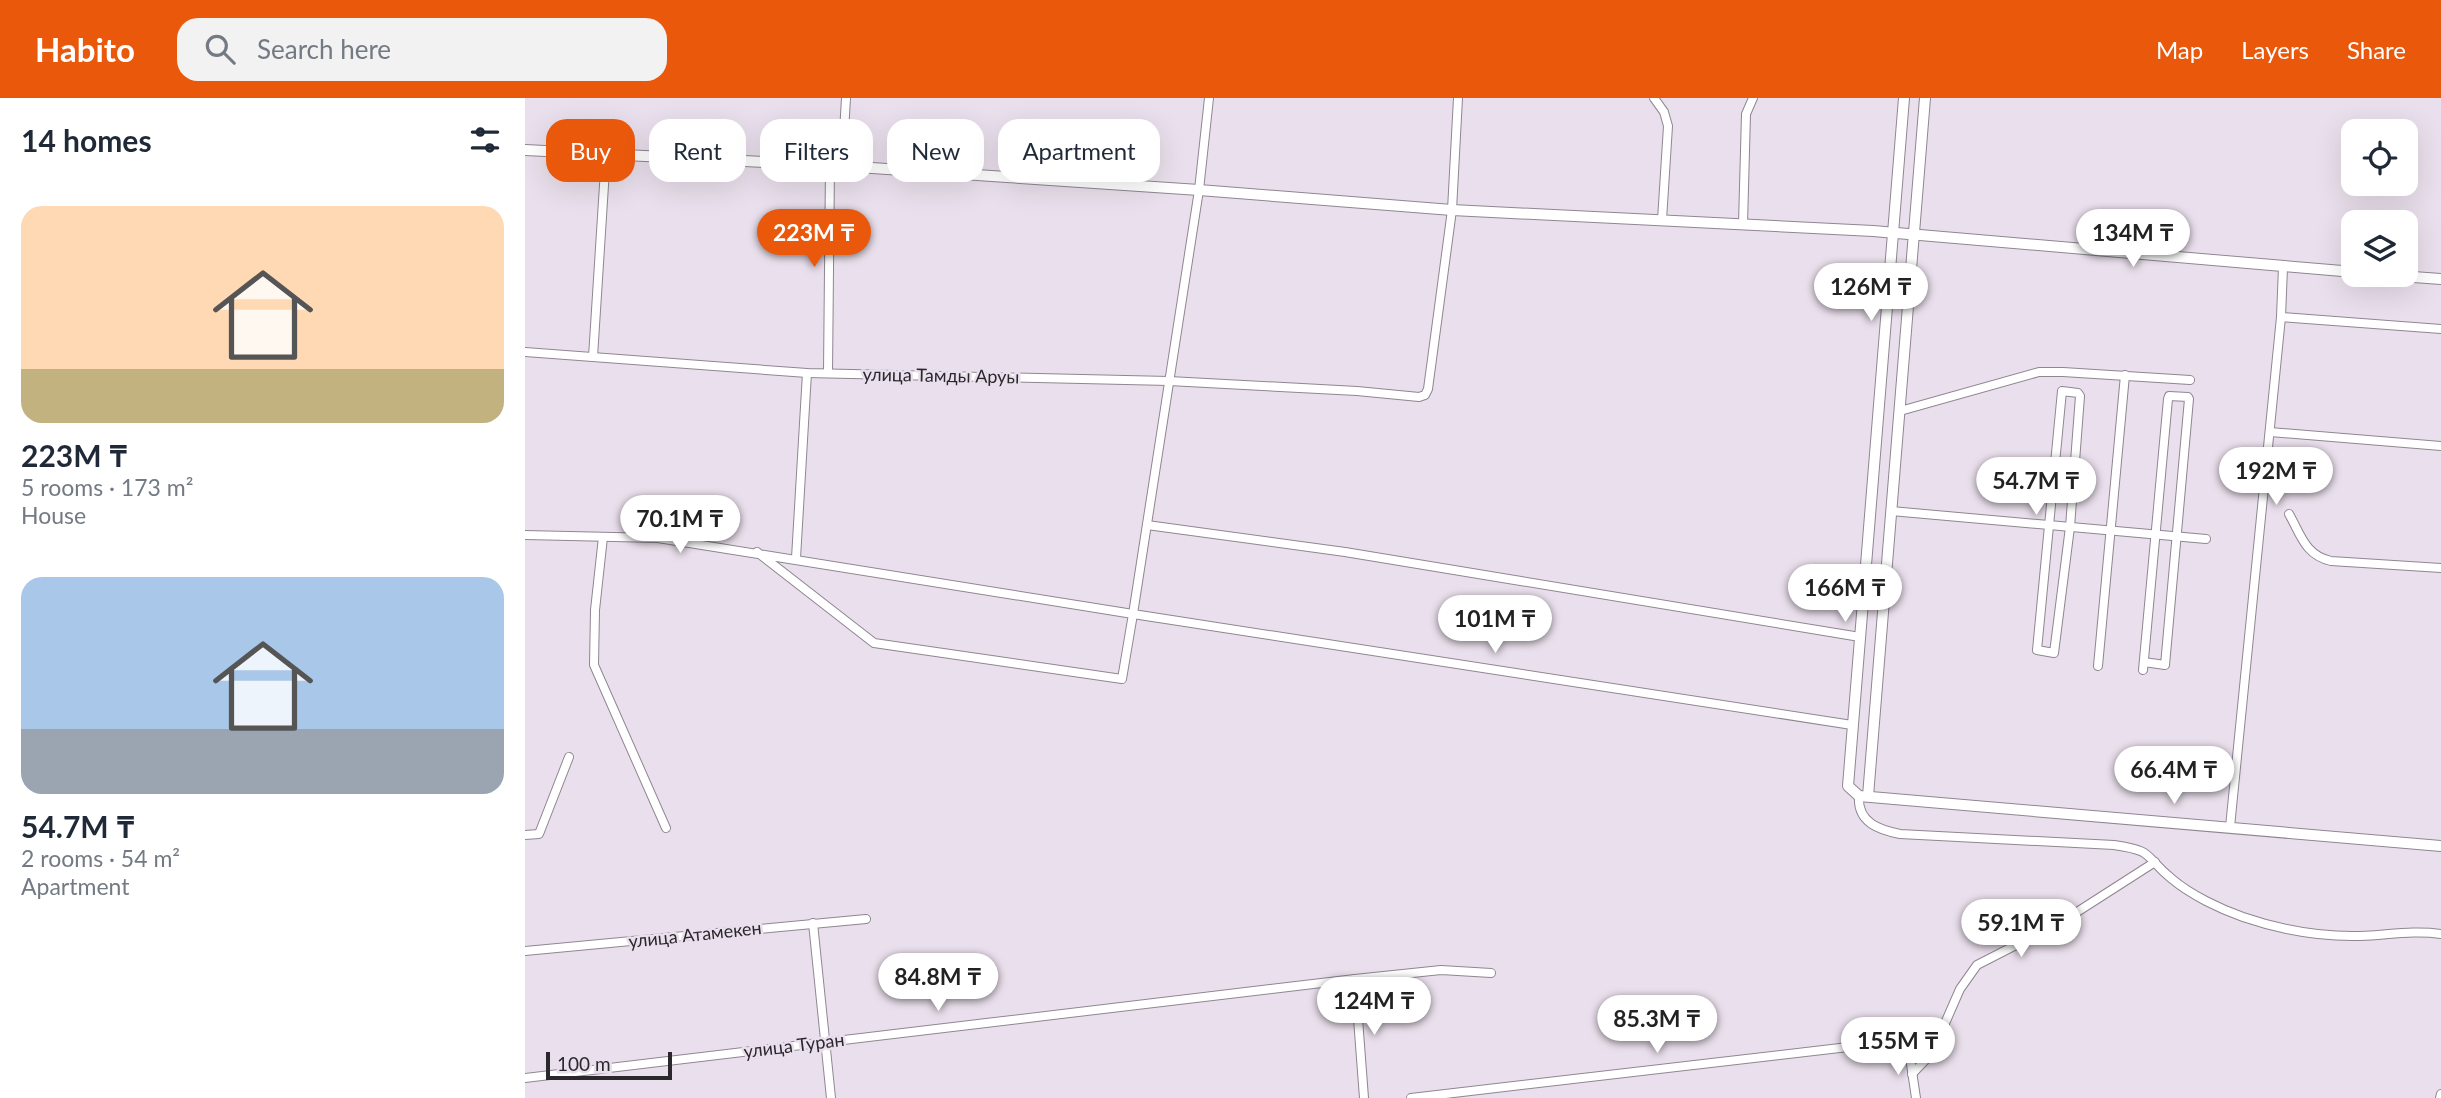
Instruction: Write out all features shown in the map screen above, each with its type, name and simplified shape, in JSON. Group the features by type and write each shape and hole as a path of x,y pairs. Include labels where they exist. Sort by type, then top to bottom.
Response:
{"street":[{"path":"845,119 846,98"},
{"path":"757,552 874,643 1122,679 1199,190 1209,98"},
{"path":"1452,210 1458,98"},
{"path":"1654,98 1664,113 1668,126 1662,220"},
{"path":"1743,224 1746,114 1753,98"},
{"path":"1904,98 1848,786 1864,796 2441,845"},
{"path":"1925,98 1891,511 1864,796 1859,803 1864,816 1874,828 1900,834 2139,848 2149,854 2172,880 2241,916 2281,929 2360,936 2420,931 2441,934"},
{"path":"525,150 546,151"},
{"path":"635,156 760,162"},
{"path":"873,168 1452,210 1915,234 2341,271"},
{"path":"593,357 604,182"},
{"path":"828,373 830,182"},
{"name":"улица Тамды Аруы","path":"525,352 807,373 1169,381 1419,397 1425,395 1428,389 1452,210"},
{"path":"1873,232 1885,226 1895,213"},
{"path":"1873,232 1888,242 1892,252"},
{"path":"2230,827 2281,317 2283,267"},
{"path":"2418,277 2441,279"},
{"path":"2281,317 2441,329"},
{"path":"1900,411 2039,372 2190,380"},
{"path":"796,558 807,373"},
{"path":"2098,666 2125,375"},
{"path":"2062,391 2078,393 2080,396 2070,527 2056,652 2038,652 2062,391"},
{"path":"2169,396 2189,399 2176,536 2165,665 2144,666 2169,396"},
{"path":"2270,432 2441,446"},
{"path":"1891,511 2206,539"},
{"path":"2289,514 2311,553 2318,558 2441,568"},
{"path":"1147,525 1345,552 1860,637"},
{"path":"525,535 658,538 757,552 1133,614 1852,725"},
{"path":"603,537 595,610 594,665 666,828"},
{"path":"525,835 538,834 542,828 569,757"},
{"path":"1912,1074 1932,1053 1960,989 1977,965 2063,921 2155,862"},
{"name":"улица Атамекен","path":"525,951 866,919"},
{"path":"813,923 831,1098"},
{"name":"улица Туран","path":"525,1078 1355,979 1441,970 1491,973"},
{"path":"1355,979 1364,1098"},
{"path":"1411,1098 1891,1042 1902,1044 1909,1051 1916,1098"}]}
